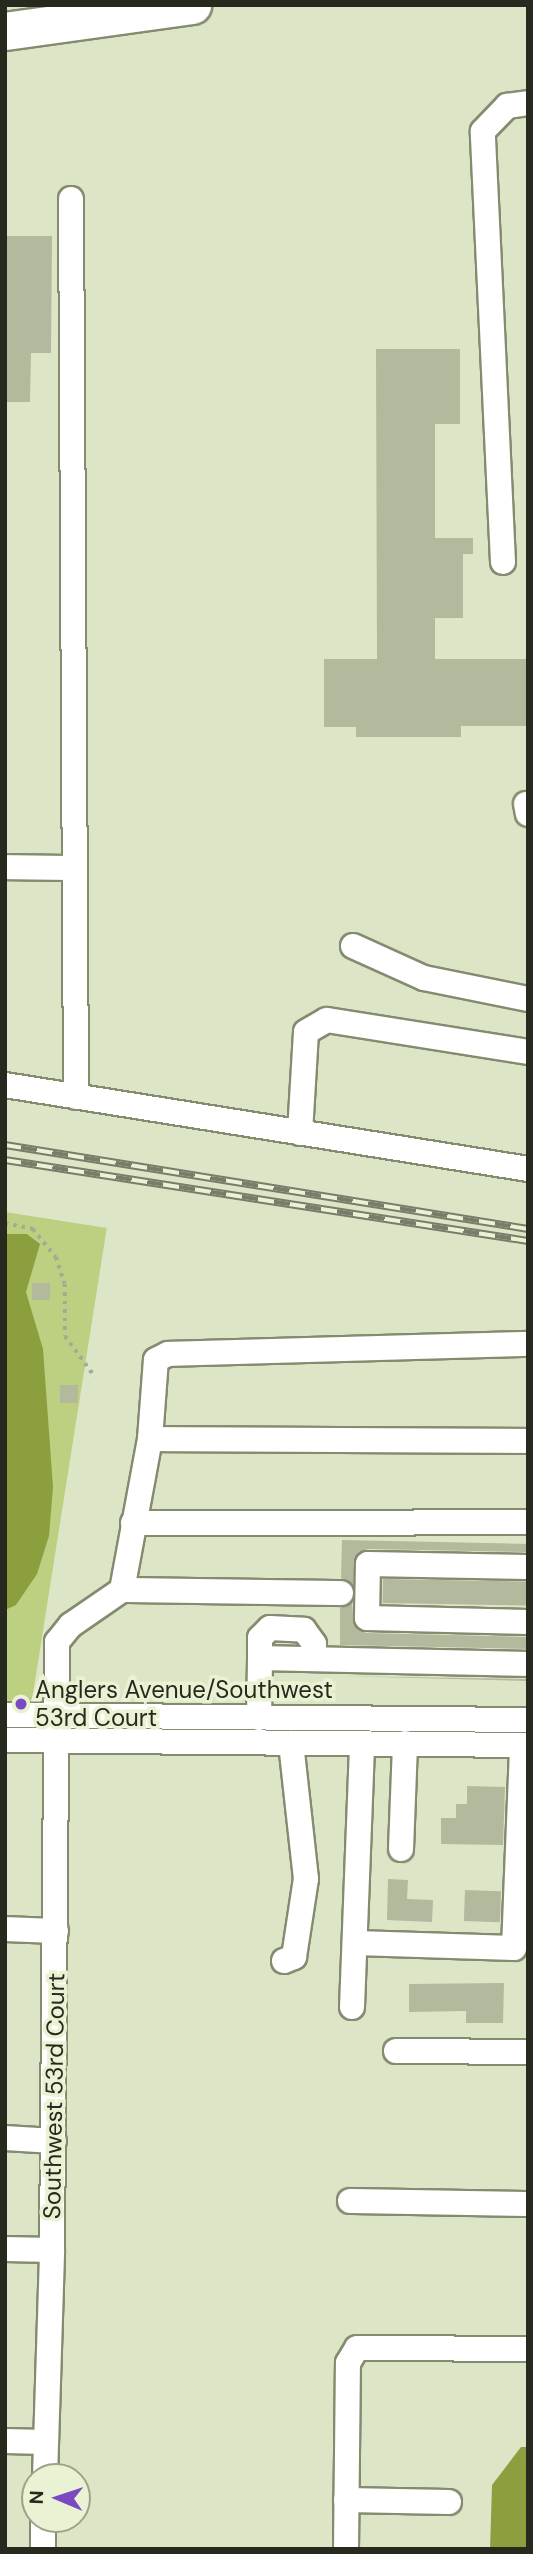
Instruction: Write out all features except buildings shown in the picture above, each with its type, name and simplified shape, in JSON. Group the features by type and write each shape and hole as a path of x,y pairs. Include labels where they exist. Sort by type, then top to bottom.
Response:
{"highway":[{"path":"5,6 122,5"},
{"path":"5,31 192,5"}],"street":[{"path":"503,562 483,131 507,106 528,103"},
{"path":"71,199 76,1097"},
{"path":"5,867 74,868"},
{"path":"353,946 424,978 528,999"},
{"path":"300,1133 306,1032 327,1020 528,1052"},
{"path":"5,1085 528,1169"},
{"path":"341,1593 122,1590 132,1523 150,1439 151,1372 156,1360 168,1354 528,1344"},
{"path":"150,1439 528,1441"},
{"path":"132,1523 528,1522"},
{"path":"528,1567 368,1564 367,1618 528,1622"},
{"name":"Southwest 53rd Court","path":"44,2463 54,2141 59,1715 57,1642 71,1625 122,1590"},
{"path":"259,1718 260,1658 528,1664"},
{"path":"5,1715 528,1720"},
{"path":"5,1740 525,1745 514,1948 356,1943"},
{"path":"284,1961 294,1957 306,1879 291,1743"},
{"path":"401,1849 404,1743"},
{"path":"352,2007 362,1744"},
{"path":"5,1929 56,1931"},
{"path":"396,2051 528,2052"},
{"path":"5,2138 54,2141"},
{"path":"350,2201 528,2204"},
{"path":"5,2249 52,2250"},
{"path":"346,2549 348,2363 357,2348 528,2349"},
{"path":"5,2441 45,2442"},
{"path":"346,2500 449,2502"}],"path":[{"path":"5,1223 33,1229 56,1257 65,1284 65,1336 95,1377"}],"shaded area":[{"path":"5,1212 107,1228 31,1704 5,1700"},
{"path":"5,1234 27,1234 40,1244 26,1292 43,1349 53,1487 49,1536 37,1574 16,1605 5,1610"},
{"path":"521,2447 528,2447 528,2549 490,2549 492,2485"}],"railway":[{"path":"5,1145 528,1229"},
{"path":"5,1160 528,1241"}],"place":[{"name":"Anglers Avenue/Southwest 53rd Court","path":"21,1704"}]}
